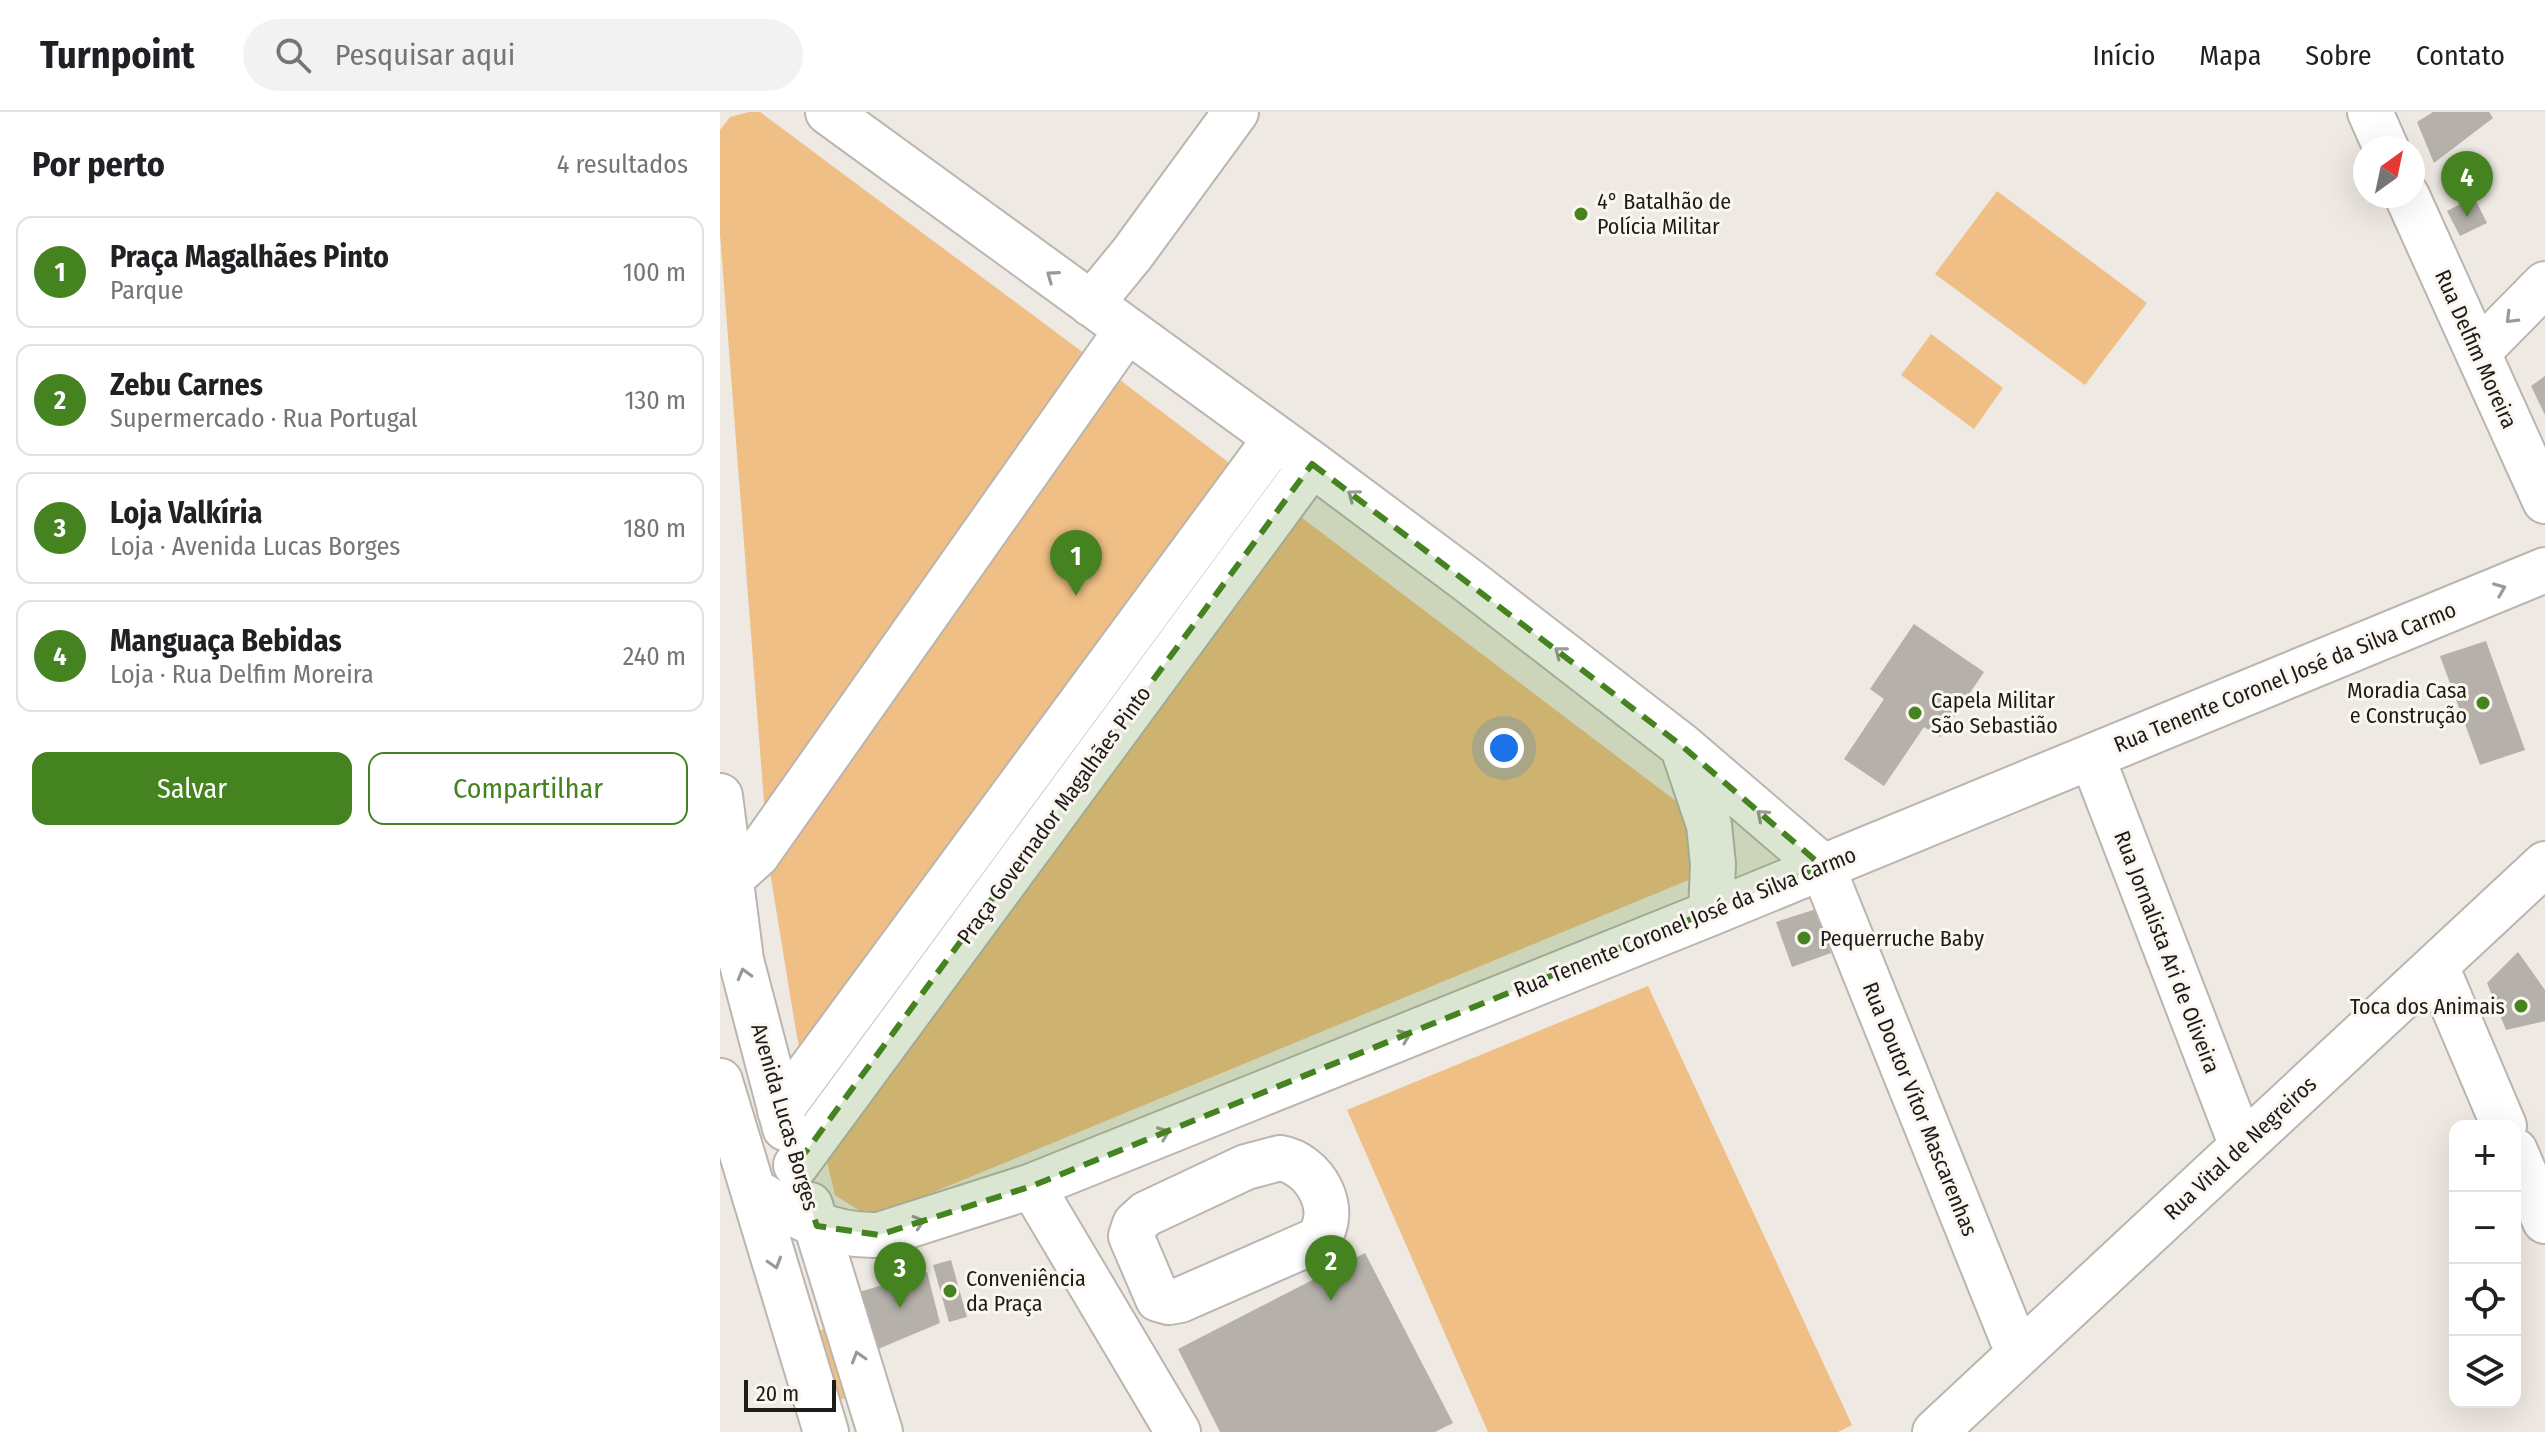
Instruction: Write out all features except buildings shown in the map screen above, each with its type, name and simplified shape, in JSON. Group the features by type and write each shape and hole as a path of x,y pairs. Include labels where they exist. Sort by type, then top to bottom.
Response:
{"street":[{"path":"828,112 1312,464 1682,746 1822,866"},
{"path":"1091,304 1132,254 1236,112"},
{"path":"2370,112 2381,136"},
{"name":"Rua Delfim Moreira","path":"2412,208 2545,501"},
{"path":"2478,352 2545,284"},
{"path":"729,880 757,855 1127,330"},
{"name":"Praça Governador Magalhães Pinto","path":"780,1111 1276,438"},
{"name":"Praça Governador Magalhães Pinto","path":"796,1165 1312,464"},
{"name":"Rua Tenente Coronel José da Silva Carmo","path":"753,1190 817,1226 857,1236 879,1235 1032,1186 1711,913 2545,570"},
{"path":"1682,746 1709,825 1713,864 1711,913"},
{"name":"Rua Jornalista Ari de Oliveira","path":"2092,757 2242,1146"},
{"name":"Avenida Lucas Borges","path":"720,796 741,960 780,1111 880,1432"},
{"name":"Rua Vital de Negreiros","path":"1935,1432 2545,864"},
{"name":"Rua Doutor Vítor Mascarenhas","path":"1822,866 2018,1353"},
{"path":"2436,966 2501,1120"},
{"path":"720,1081 826,1432"},
{"path":"1220,1110 1246,1167"},
{"path":"2521,1165 2545,1221"},
{"path":"1032,1186 1178,1432"}],"highlighted area":[{"path":"1312,464 1682,746 1822,866 1032,1186 879,1235 817,1226 796,1165"}],"shaded area":[{"path":"760,112 1693,814 1691,879 871,1218 835,1195 797,1037 769,866 720,234 720,130 730,117"},
{"path":"1997,191 2147,303 2085,385 1935,274"},
{"path":"1931,334 2003,388 1974,429 1901,375"},
{"path":"1648,986 1852,1425 1838,1432 1488,1432 1347,1110"},
{"path":"825,1329 851,1397 833,1401 809,1332"}],"place":[{"name":"4° Batalhão de Polícia Militar","path":"1581,214"},
{"name":"Manguaça Bebidas","path":"2467,217"},
{"name":"Praça Magalhães Pinto","path":"1076,596"},
{"name":"Moradia Casa e Construção","path":"2483,703"},
{"name":"Capela Militar São Sebastião","path":"1915,713"},
{"name":"Pequerruche Baby","path":"1804,938"},
{"name":"Toca dos Animais","path":"2521,1006"},
{"name":"Conveniência da Praça","path":"950,1291"},
{"name":"Zebu Carnes","path":"1331,1301"},
{"name":"Loja Valkíria","path":"900,1308"}]}
